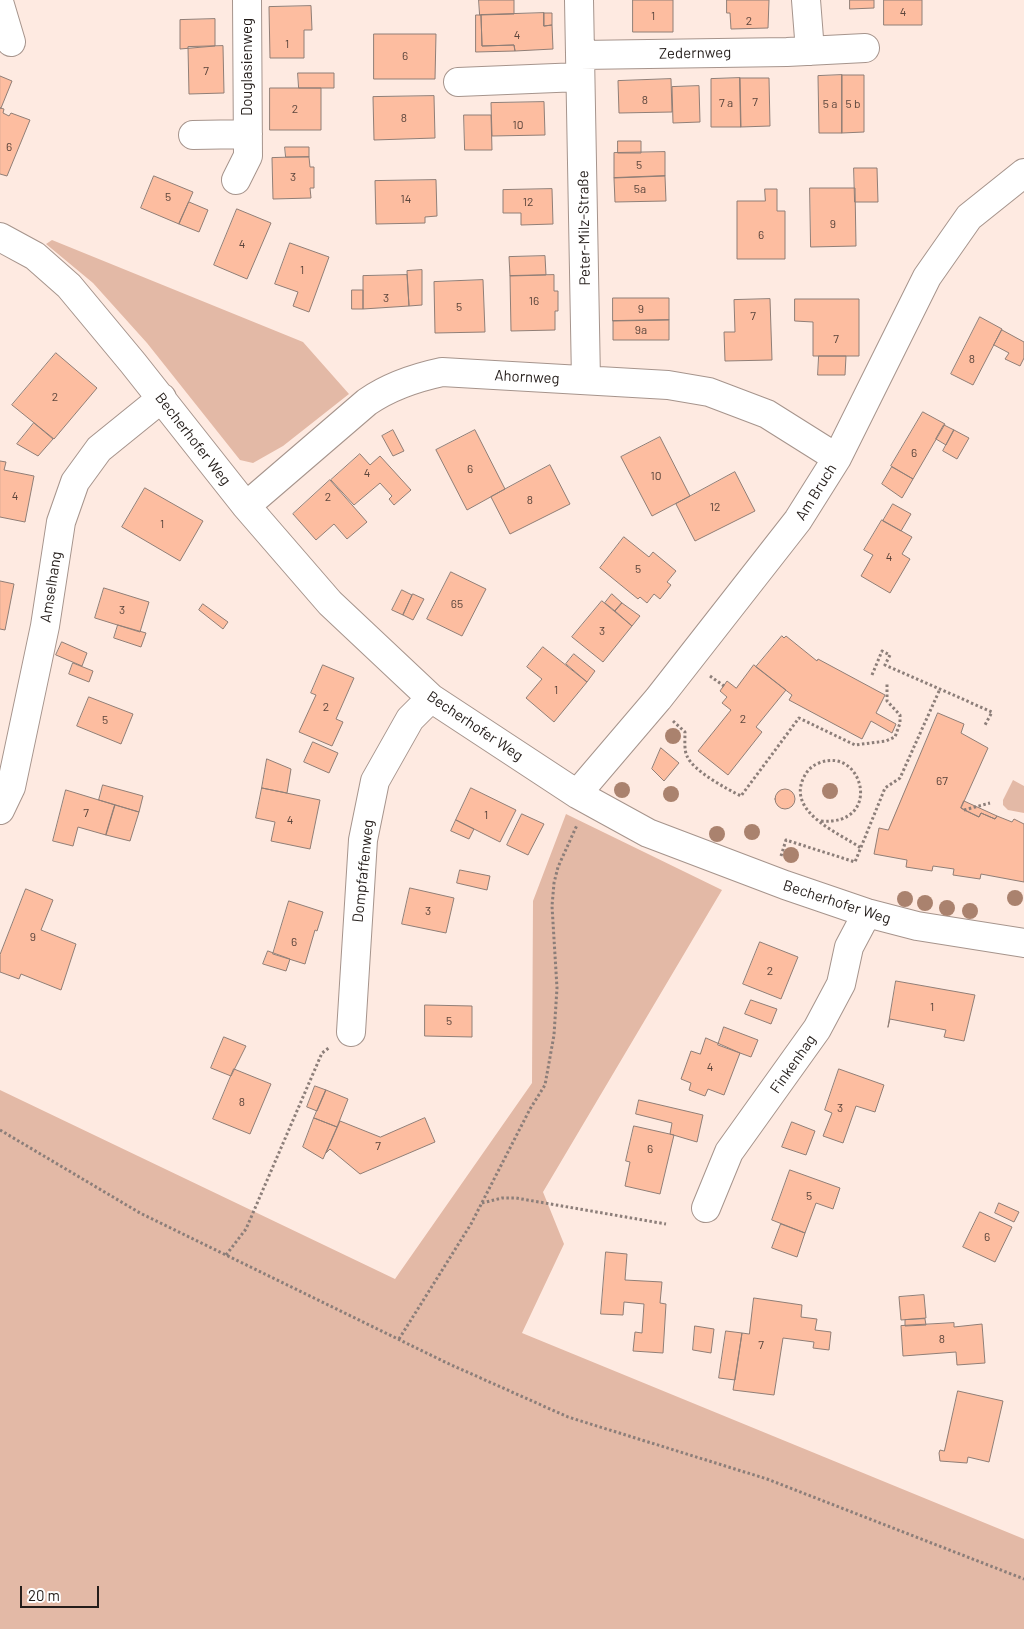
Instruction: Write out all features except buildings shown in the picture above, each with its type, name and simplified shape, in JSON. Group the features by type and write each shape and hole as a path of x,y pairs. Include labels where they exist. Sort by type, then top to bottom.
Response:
{"street":[{"name":"Douglasienweg","path":"236,180 248,156 247,0"},
{"name":"Peter-Milz-Straße","path":"579,0 586,380"},
{"path":"806,0 810,51"},
{"path":"0,5 11,42"},
{"name":"Zedernweg","path":"580,66 866,48"},
{"path":"458,82 580,66"},
{"name":"Douglasienweg","path":"193,135 248,134"},
{"name":"Am Bruch","path":"577,794 658,699 798,520 837,458 927,277 968,217 1024,173"},
{"name":"Becherhofer Weg","path":"0,237 35,256 69,286 162,398 246,506 330,603 431,698 577,794 648,833 785,885 868,913 917,926 1024,943"},
{"name":"Ahornweg","path":"246,506 381,392 416,377 442,372 668,385 709,392 767,414 837,458"},
{"name":"Amselhang","path":"0,810 11,787 45,626 61,522 75,482 99,449 162,398"},
{"name":"Dompfaffenweg","path":"351,1032 363,840 375,781 410,719 431,698"},
{"name":"Finkenhag","path":"706,1208 729,1152 817,1029 841,984 849,947 868,913"}],"path":[{"path":"872,675 882,651 890,655 885,665 992,712 985,725"},
{"path":"669,716 685,732 686,756 692,764 724,788 741,796 800,718 855,745 886,741 895,737 900,723 900,714 887,701 887,682"},
{"path":"778,863 786,840 855,862 885,788 900,778 940,689"},
{"path":"821,822 836,822 850,816 859,804 862,790 858,776 847,765 833,760 818,763 806,772 800,786 801,801 808,814 861,848"},
{"path":"964,810 990,803"},
{"path":"399,1339 481,1203 545,1085 554,1035 557,988 552,906 554,882 558,867 570,844 578,822"},
{"path":"226,1255 246,1229 322,1053 351,1032"},
{"path":"0,1130 140,1213 399,1339 568,1417 767,1479 1024,1579"},
{"path":"481,1203 502,1198 516,1198 666,1224"}],"shaded area":[{"path":"52,240 303,342 349,394 283,446 253,463 240,460 147,343 93,283 46,244"},
{"path":"1013,780 1024,786 1024,813 1008,810 1003,805 1003,800"},
{"path":"566,814 722,890 543,1192 564,1244 522,1333 1024,1539 1024,1629 0,1629 0,1090 395,1279 532,1083 533,901"}]}
